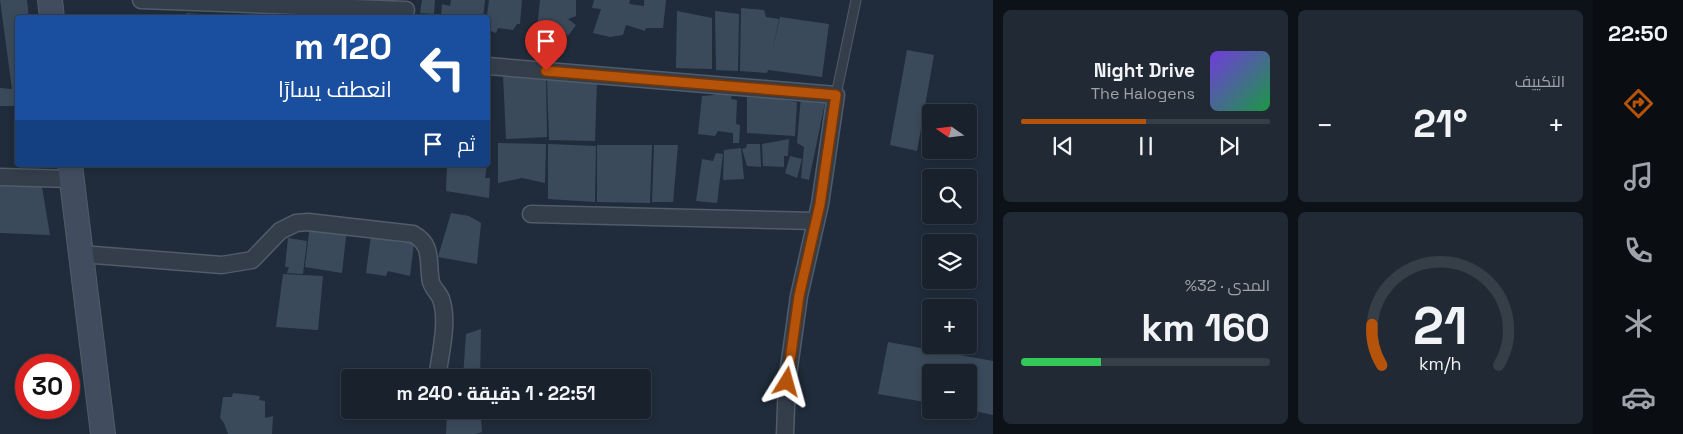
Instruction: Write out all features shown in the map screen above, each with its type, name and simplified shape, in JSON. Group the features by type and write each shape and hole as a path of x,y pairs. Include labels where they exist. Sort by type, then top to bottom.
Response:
{"main road":[{"path":"50,0 52,15"},
{"path":"71,172 102,434"}],"street":[{"path":"141,0 406,10"},
{"path":"490,66 836,95 816,221 799,296 787,382 785,434"},
{"path":"0,177 71,172"},
{"path":"531,214 816,221"},
{"path":"81,254 222,265 252,260 280,231 296,223 308,222 413,234 420,238 428,249 431,284 441,299 443,334 438,369"}],"lane":[{"path":"836,95 856,0"}],"building":[{"path":"0,0 27,0 29,15 15,15 15,106 0,106 0,88 12,89"},
{"path":"422,0 435,0 434,14 420,13"},
{"path":"451,0 485,0 483,15 441,15 442,4 450,6"},
{"path":"489,0 522,0 520,24 517,24 513,30 498,28 496,33 490,31 490,15 487,15"},
{"path":"540,0 576,0 576,16 568,19 576,25 568,36 561,28 554,32 540,33 537,28"},
{"path":"594,0 630,0 629,4 644,6 644,0 666,0 663,28 646,28 645,31 626,25 623,35 610,37 593,33 601,9 592,8"},
{"path":"741,8 764,10 766,17 779,19 772,54 780,17 829,24 822,77 768,70 767,73 740,71"},
{"path":"677,11 712,18 712,69 676,68"},
{"path":"715,11 739,14 738,71 716,70"},
{"path":"186,13 213,15 186,15"},
{"path":"907,50 934,55 925,104 922,104 922,123 917,151 890,145"},
{"path":"503,75 546,77 547,137 506,139"},
{"path":"547,78 597,80 595,141 549,140"},
{"path":"490,82 491,82 490,126"},
{"path":"716,90 733,91 731,99 737,100 736,124 740,125 739,143 733,143 733,133 718,131 715,136 698,134 702,96 714,95"},
{"path":"759,93 773,98 797,102 795,136 747,133 747,97 758,98"},
{"path":"801,96 826,98 809,180 801,178 804,147 797,143"},
{"path":"789,139 788,156 784,156 784,167 763,166 762,144"},
{"path":"498,143 546,144 545,183 522,178 498,183"},
{"path":"548,144 596,146 595,202 548,199"},
{"path":"747,144 760,144 761,167 747,166 742,149 746,148"},
{"path":"597,145 652,145 650,203 597,202"},
{"path":"654,145 678,145 673,202 652,202"},
{"path":"741,148 744,179 723,180 724,150"},
{"path":"716,153 723,154 717,203 696,201 702,159 713,161"},
{"path":"790,156 802,159 797,178 785,173"},
{"path":"447,167 487,167 485,178 490,178 489,198 446,191"},
{"path":"0,186 42,187 50,235 0,233"},
{"path":"451,213 469,216 481,223 477,264 438,257"},
{"path":"310,224 347,228 342,273 305,267"},
{"path":"371,235 396,237 396,242 414,243 410,276 388,271 386,276 366,273"},
{"path":"288,238 307,241 303,274 287,273 289,267 285,267"},
{"path":"283,274 323,276 318,330 276,327"},
{"path":"481,329 480,369 464,369 466,334"},
{"path":"888,342 922,348 922,354 954,354 993,361 993,415 977,412 977,364 922,364 922,401 878,394"},
{"path":"233,393 260,396 259,400 265,401 265,418 273,416 272,434 228,434 220,418 223,397 232,397"},
{"path":"447,419 481,419 482,432 476,434 446,434"}],"route":[{"path":"546,71 836,95 820,204 799,296 787,382"}]}
